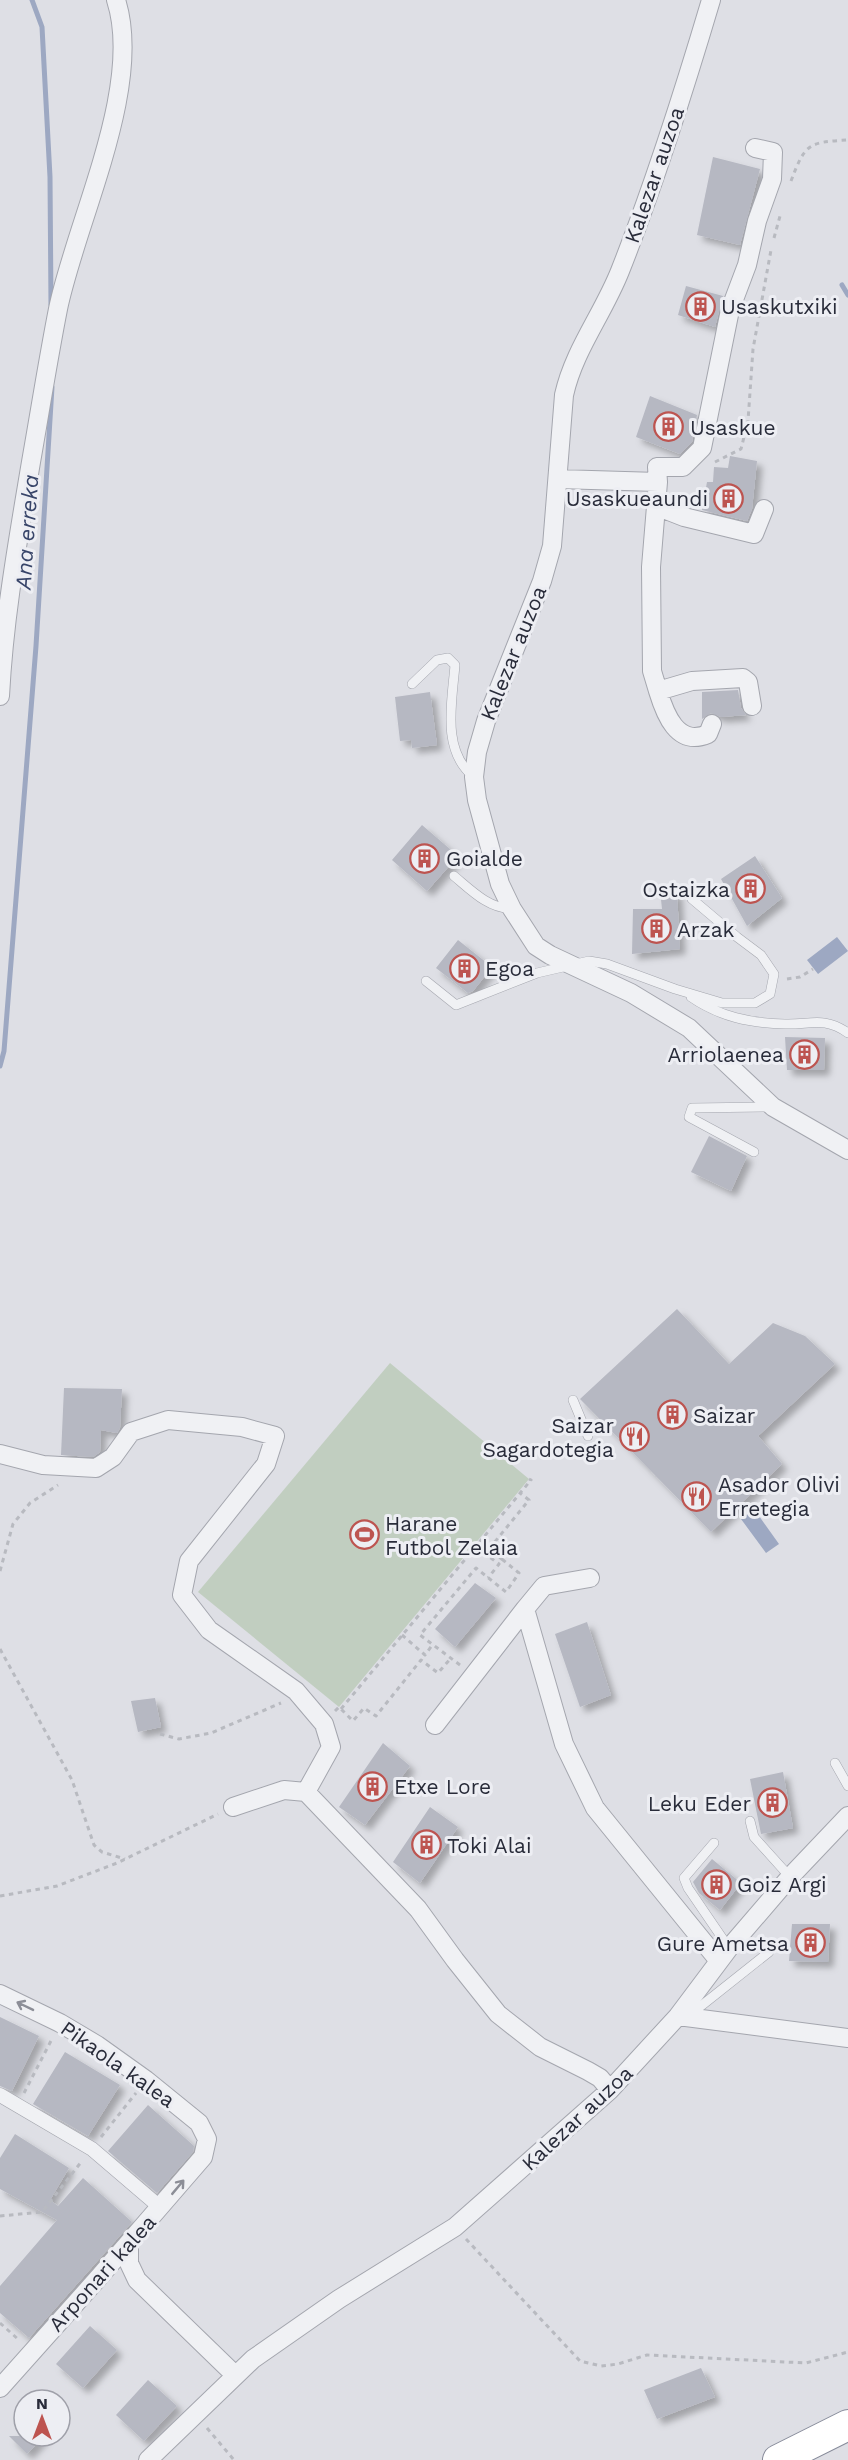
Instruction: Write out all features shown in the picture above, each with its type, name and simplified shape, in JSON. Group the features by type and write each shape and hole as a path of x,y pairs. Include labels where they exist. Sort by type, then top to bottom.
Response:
{"highway":[{"path":"778,2460 848,2425"}],"street":[{"path":"0,696 2,650 12,572 58,307 112,122 122,63 121,17 116,0"},
{"name":"Kalezar auzoa","path":"711,0 647,202 618,275 568,375 564,395 556,509 549,558 486,721 477,752 474,777 477,800 491,856 512,909 536,946 631,993 689,1028 773,1107 848,1150"},
{"path":"712,723 708,734 699,738 678,732 664,713 652,671 651,557 658,482 657,467 683,467 702,448 730,310 747,265 757,220 772,179 773,152 754,148"},
{"path":"558,479 658,482"},
{"path":"656,506 684,517 754,534 764,509"},
{"path":"658,691 692,681 743,678 748,682 752,706"},
{"path":"0,1454 43,1465 96,1468 113,1457 131,1432 168,1420 242,1427 275,1436 266,1464 189,1561 182,1595 209,1630 298,1694 324,1724 331,1747 306,1792"},
{"path":"435,1725 544,1586 590,1578"},
{"path":"525,1609 564,1743 595,1808 724,1954"},
{"path":"233,1807 284,1790 306,1792 418,1909 498,2014 540,2047 600,2078 610,2090"},
{"name":"Kalezar auzoa","path":"148,2460 252,2359 339,2299 455,2227 610,2090 678,2016 724,1954 790,1877 848,1816"},
{"name":"Pikaola kalea","path":"0,1994 60,2023 97,2045 146,2080 199,2123 207,2139 203,2157"},
{"path":"678,2016 848,2038"},
{"path":"0,2095 92,2149 160,2208"},
{"name":"Arponari kalea","path":"0,2388 129,2244 203,2157"},
{"path":"129,2244 129,2263 137,2280 234,2374"},
{"path":"100,2276 119,2274 137,2280"}],"lane":[{"path":"412,684 437,660 448,658 455,665 450,720 457,756 465,771 474,777"},
{"path":"454,876 482,900 501,909 512,909"},
{"path":"426,981 456,1005 537,973 589,961 607,964 722,1003 755,1003 770,994 774,974 761,955 692,899"},
{"path":"682,991 729,1017 787,1024 822,1021 836,1025 848,1033"},
{"path":"754,1152 689,1118 692,1108 773,1107"},
{"path":"573,1400 588,1436"},
{"path":"835,1762 848,1786"},
{"path":"750,1821 754,1837 790,1877"},
{"path":"714,1844 684,1878 724,1954"},
{"path":"678,2016 702,2006 769,1952"}],"path":[{"path":"788,191 801,154 821,141 848,141"},
{"path":"706,467 741,449 748,421 753,350 763,291 772,242 782,211"},
{"path":"773,978 784,980 800,977 813,969"},
{"path":"0,1571 13,1524 30,1503 58,1485 96,1468"},
{"path":"324,1724 339,1707 341,1709 531,1480 529,1479"},
{"path":"461,1667 420,1635 476,1568 506,1592 519,1573 489,1549 529,1500 520,1493"},
{"path":"476,1547 499,1564"},
{"path":"489,1578 503,1560"},
{"path":"512,1583 516,1587"},
{"path":"402,1635 425,1655 433,1644"},
{"path":"0,1649 72,1780 94,1845 102,1852 125,1859"},
{"path":"341,1709 353,1721 364,1708 376,1716 421,1660 438,1673 451,1658"},
{"path":"160,1734 179,1738 211,1733 269,1710 298,1694"},
{"path":"0,1896 57,1886 125,1859 233,1807"},
{"path":"18,2104 60,2023"},
{"path":"0,2217 42,2212 146,2080"},
{"path":"455,2227 580,2361 601,2366 618,2364 647,2355 806,2363 848,2352"},
{"path":"195,2413 234,2460"}],"green space":[{"name":"Harane Futbol Zelaia","path":"390,1363 529,1479 339,1707 198,1592"}],"water":[{"path":"837,937 848,951 818,974 807,960"},
{"path":"754,1509 779,1544 766,1553 741,1519"}],"building":[{"path":"713,157 760,169 740,245 697,235"},
{"name":"Usaskutxiki","path":"686,286 723,296 715,327 678,315"},
{"name":"Usaskue","path":"650,396 697,415 692,442 680,454 636,437"},
{"name":"Usaskueaundi","path":"730,456 757,461 752,509 747,521 702,510 707,482 713,482 714,467 728,468"},
{"path":"738,690 741,708 746,715 721,717 711,713 702,719 702,692"},
{"path":"430,692 437,745 412,748 411,740 400,741 395,697"},
{"name":"Goialde","path":"422,825 458,856 427,891 392,860"},
{"name":"Ostaizka","path":"755,856 782,898 747,926 721,879"},
{"name":"Arzak","path":"660,890 677,892 680,949 632,954 633,909 662,909"},
{"name":"Egoa","path":"458,940 492,967 473,991 468,993 436,968"},
{"name":"Arriolaenea","path":"785,1037 825,1038 824,1070 787,1070"},
{"path":"709,1136 747,1156 731,1191 691,1172"},
{"name":"Saizar","path":"677,1309 729,1364 773,1323 805,1336 835,1364 758,1436 782,1464 711,1532 580,1399"},
{"path":"64,1388 122,1389 120,1428 117,1433 101,1430 100,1452 93,1457 61,1455"},
{"path":"475,1583 496,1598 455,1647 435,1629"},
{"path":"587,1622 611,1695 580,1707 555,1634"},
{"path":"155,1698 161,1727 138,1732 131,1701"},
{"name":"Etxe Lore","path":"383,1743 410,1766 365,1825 339,1807"},
{"name":"Leku Eder","path":"783,1772 793,1828 761,1834 750,1779"},
{"name":"Toki Alai","path":"430,1807 458,1827 420,1883 393,1862"},
{"name":"Goiz Argi","path":"712,1859 741,1883 720,1910 699,1893 693,1882"},
{"name":"Gure Ametsa","path":"792,1924 830,1924 828,1962 789,1961"},
{"path":"0,2017 39,2036 12,2091 0,2086"},
{"path":"65,2052 120,2085 88,2136 33,2104"},
{"path":"148,2105 194,2146 193,2152 157,2193 108,2151"},
{"path":"15,2134 69,2168 50,2200 58,2206 83,2178 132,2222 29,2338 0,2313 0,2286 57,2220 0,2189 0,2158"},
{"path":"90,2326 117,2350 83,2388 56,2364"},
{"path":"701,2368 715,2397 657,2419 644,2390"},
{"path":"148,2380 177,2406 144,2441 116,2415"},
{"path":"21,2448 33,2448 27,2454"}],"waterway":[{"name":"Ana erreka","path":"32,0 42,27 50,177 51,305"},
{"path":"842,285 848,295"},
{"name":"Ana erreka","path":"0,1066 4,1051 36,646 52,387"}],"place":[{"name":"Usaskutxiki","path":"700,306"},
{"name":"Usaskue","path":"669,427"},
{"name":"Usaskueaundi","path":"729,498"},
{"name":"Goialde","path":"425,858"},
{"name":"Ostaizka","path":"751,889"},
{"name":"Arzak","path":"656,929"},
{"name":"Egoa","path":"464,968"},
{"name":"Arriolaenea","path":"805,1054"},
{"name":"Saizar","path":"672,1415"},
{"name":"Saizar Sagardotegia","path":"635,1437"},
{"name":"Asador Olivi Erretegia","path":"697,1496"},
{"name":"Harane Futbol Zelaia","path":"364,1535"},
{"name":"Etxe Lore","path":"373,1786"},
{"name":"Leku Eder","path":"772,1803"},
{"name":"Toki Alai","path":"426,1845"},
{"name":"Goiz Argi","path":"716,1884"},
{"name":"Gure Ametsa","path":"810,1943"}]}
